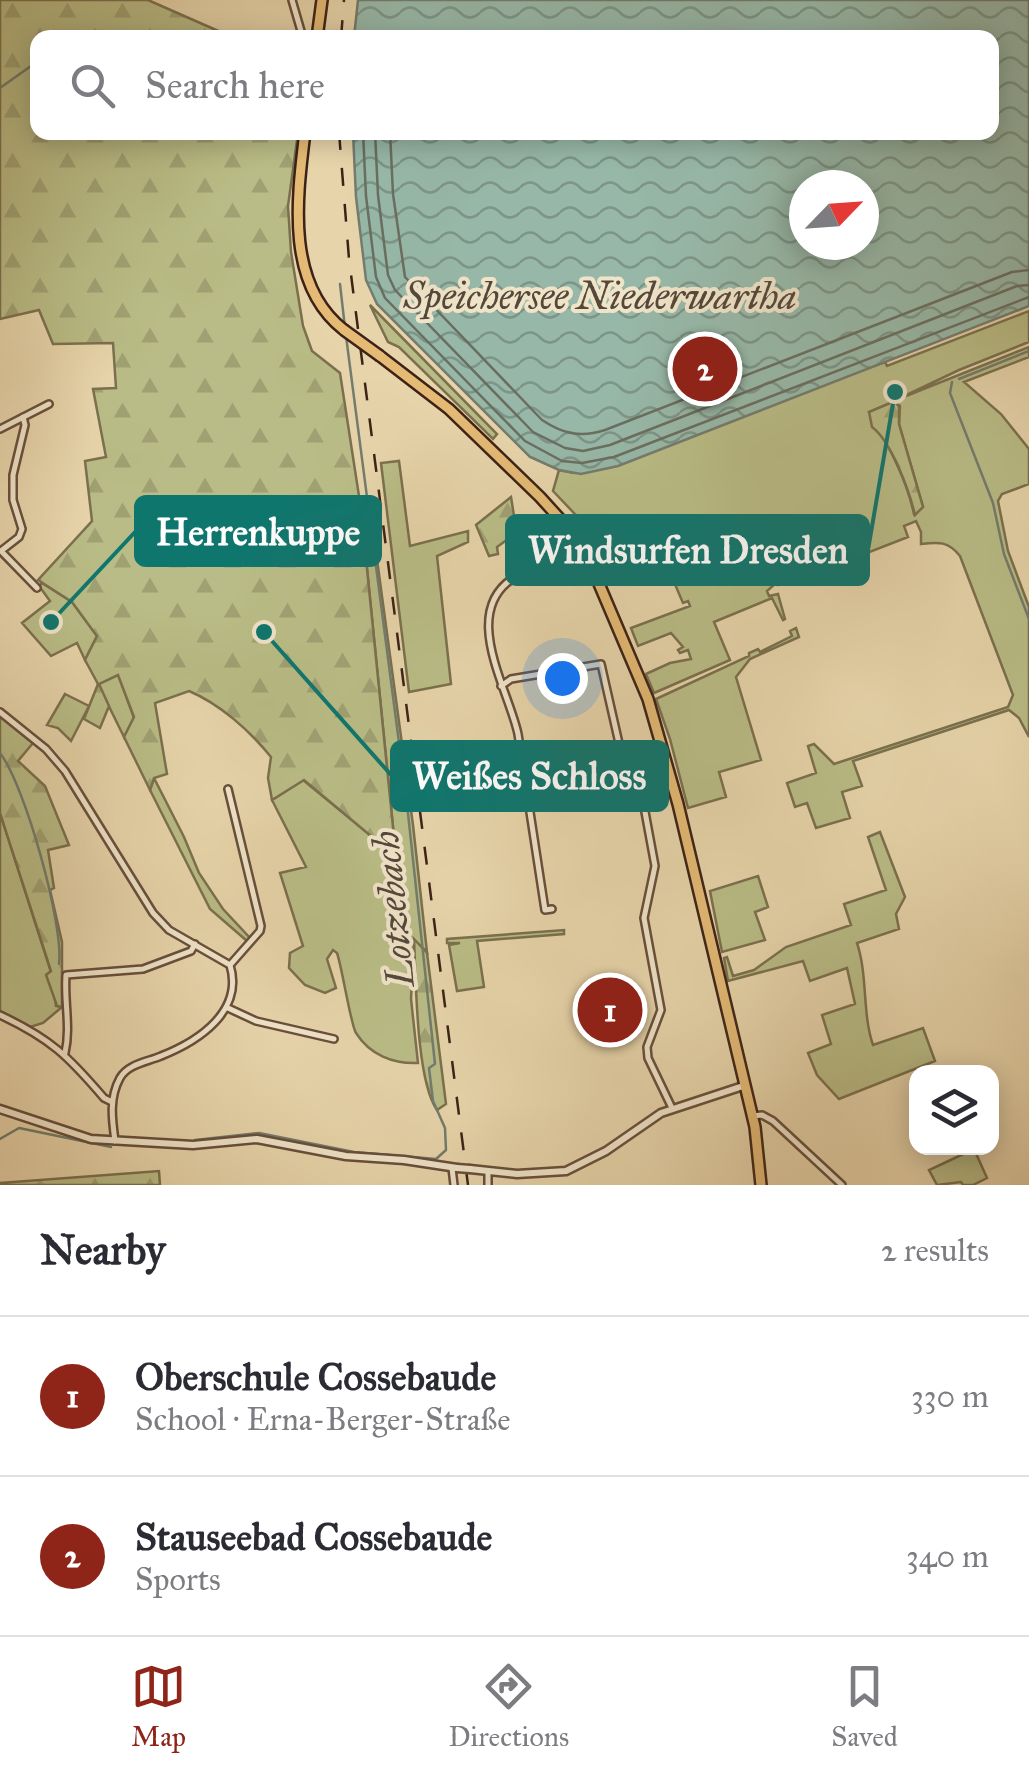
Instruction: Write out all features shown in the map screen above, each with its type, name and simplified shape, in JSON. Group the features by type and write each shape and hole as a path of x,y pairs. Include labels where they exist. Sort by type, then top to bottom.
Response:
{"main road":[{"path":"319,30 322,0"},
{"path":"304,140 298,210 304,267 316,300 344,330 449,408 570,530 591,565 644,690 664,753 752,1116 761,1185"}],"street":[{"path":"292,0 301,30"},
{"path":"0,429 48,404"},
{"path":"23,417 13,475 13,500 22,530 0,551 37,588"},
{"path":"552,908 545,910 513,712 495,674 488,624 491,606 500,591 520,574 591,565"},
{"path":"500,686 511,679 600,664 623,761 643,801 654,866 644,918 661,1010 647,1047 648,1058 672,1108"},
{"path":"0,712 56,760 147,906 169,930 230,966 234,984 228,1008 187,1044 129,1069 119,1080 112,1102 115,1140"},
{"path":"523,777 664,753"},
{"path":"228,788 261,926 230,966"},
{"path":"66,1053 70,1031 64,1006 66,975 143,969 190,951 194,944"},
{"path":"228,1008 256,1021 334,1039"},
{"path":"0,1015 66,1053 104,1098 112,1102"},
{"path":"0,1109 78,1136 193,1145 257,1139 346,1156 488,1172 550,1174 566,1171 606,1151 672,1108 743,1086"},
{"path":"752,1116 762,1114 773,1120 842,1185"},
{"path":"454,1185 455,1168"},
{"path":"488,1172 488,1185"}],"green space":[{"path":"0,0 148,0 216,30 30,30 30,140 297,140 288,206 291,252 303,326 312,351 340,373 361,509 396,857 304,780 272,800 268,778 271,757 234,719 189,691 155,703 167,774 154,778 150,790 124,737 134,717 118,675 99,684 109,706 100,728 84,719 98,684 85,660 97,636 72,602 38,580 92,521 85,461 106,457 93,389 116,388 113,343 53,344 39,310 0,319"},
{"path":"370,305 497,434 493,439 399,347 388,342"},
{"path":"1029,311 1029,342 896,400 1029,347 1029,357 964,382 1001,414 1029,449 1029,484 1002,494 998,501 1008,551 1029,607 1029,737 1019,718 1009,710 853,761 862,786 842,792 850,818 816,828 807,803 795,807 787,783 816,773 808,746 814,744 834,764 1008,707 1013,695 960,556 943,544 921,544 916,521 904,526 908,537 776,583 767,591 769,596 778,594 785,619 772,598 714,622 730,660 654,693 646,674 691,659 688,650 680,653 678,650 683,647 671,633 638,646 631,628 690,606 688,601 683,603 665,561 670,558 667,552 608,567 607,561 601,563 591,531 553,491 559,470 574,473 885,362 887,366","holes":["895,401 900,406 899,424 923,507 914,514 901,474 869,412"]},
{"path":"895,401 923,507 915,515 898,467 886,443 872,427 869,412"},
{"path":"399,461 410,546 468,531 468,542 437,556 451,684 409,692 381,463"},
{"path":"511,497 515,522 542,523 547,530 508,539 497,547 498,554 489,556 476,525"},
{"path":"361,509 373,530 427,952 414,940 411,999 418,1063 383,1057 362,1041 354,1028 339,960 333,950 327,959 336,988 325,993 305,985 289,968 290,953 303,946 280,873 306,867 272,800 303,780 396,856"},
{"path":"42,583 72,602 97,636 85,660 77,643 51,656 22,623 50,601 39,586"},
{"path":"796,628 799,637 750,659 736,677 761,760 719,772 726,797 688,808 656,699 792,636 790,631"},
{"path":"118,674 134,718 124,737 98,684"},
{"path":"65,694 89,706 71,741 58,728 47,725"},
{"path":"0,716 33,743 18,761 45,786 69,845 48,850 54,888 50,890 62,942 62,1007 57,1006 46,975 51,971 0,813"},
{"path":"154,778 199,873 223,909 250,938 247,941 210,909 150,790"},
{"path":"0,813 51,972 56,1006 62,1007 43,1023 27,1028 0,1015"},
{"path":"880,832 905,897 896,914 899,929 857,943 873,1045 923,1028 935,1061 909,1065 909,1071 839,1099 817,1075 808,1053 831,1044 822,1015 855,1004 847,968 810,981 803,961 728,981 724,958 727,957 733,976 754,970 786,947 851,925 844,904 886,890 868,837"},
{"path":"758,876 768,907 755,912 765,940 722,952 710,891"},
{"path":"564,930 564,934 477,941 484,987 457,991 449,945 460,943 447,943 447,939"},
{"path":"414,939 427,953 446,1104 437,1110 421,1053"},
{"path":"961,1155 977,1155 987,1178 973,1185 937,1185 929,1170"},
{"path":"159,1171 160,1185 0,1185 0,1183"}],"water":[{"name":"Speichersee Niederwartha","path":"358,0 1029,0 1029,306 618,466 581,474 559,470 530,457 377,304 366,280 353,140 999,140 999,30 355,30"}],"waterway":[{"path":"0,88 30,67"},
{"name":"Lotzebach","path":"340,284 345,328"},
{"name":"Lotzebach","path":"195,1140 259,1133 354,1152 436,1159 446,1150 445,1128 433,1101 429,1068 435,1064 407,804 346,336"},
{"path":"959,379 1029,351"},
{"path":"952,382 950,393 993,503 1004,554 1029,619"},
{"path":"0,753 20,794 41,856 55,919 59,964"},
{"name":"Lotzebach","path":"0,1139 19,1128 111,1147"}],"railway":[{"path":"342,30 344,0"},
{"path":"340,140 349,259 468,1185"}],"place":[{"name":"Stauseebad Cossebaude","path":"705,369"},
{"name":"Windsurfen Dresden","path":"895,392"},
{"name":"Herrenkuppe","path":"51,622"},
{"name":"Weißes Schloss","path":"264,632"},
{"name":"Oberschule Cossebaude","path":"610,1010"}]}
